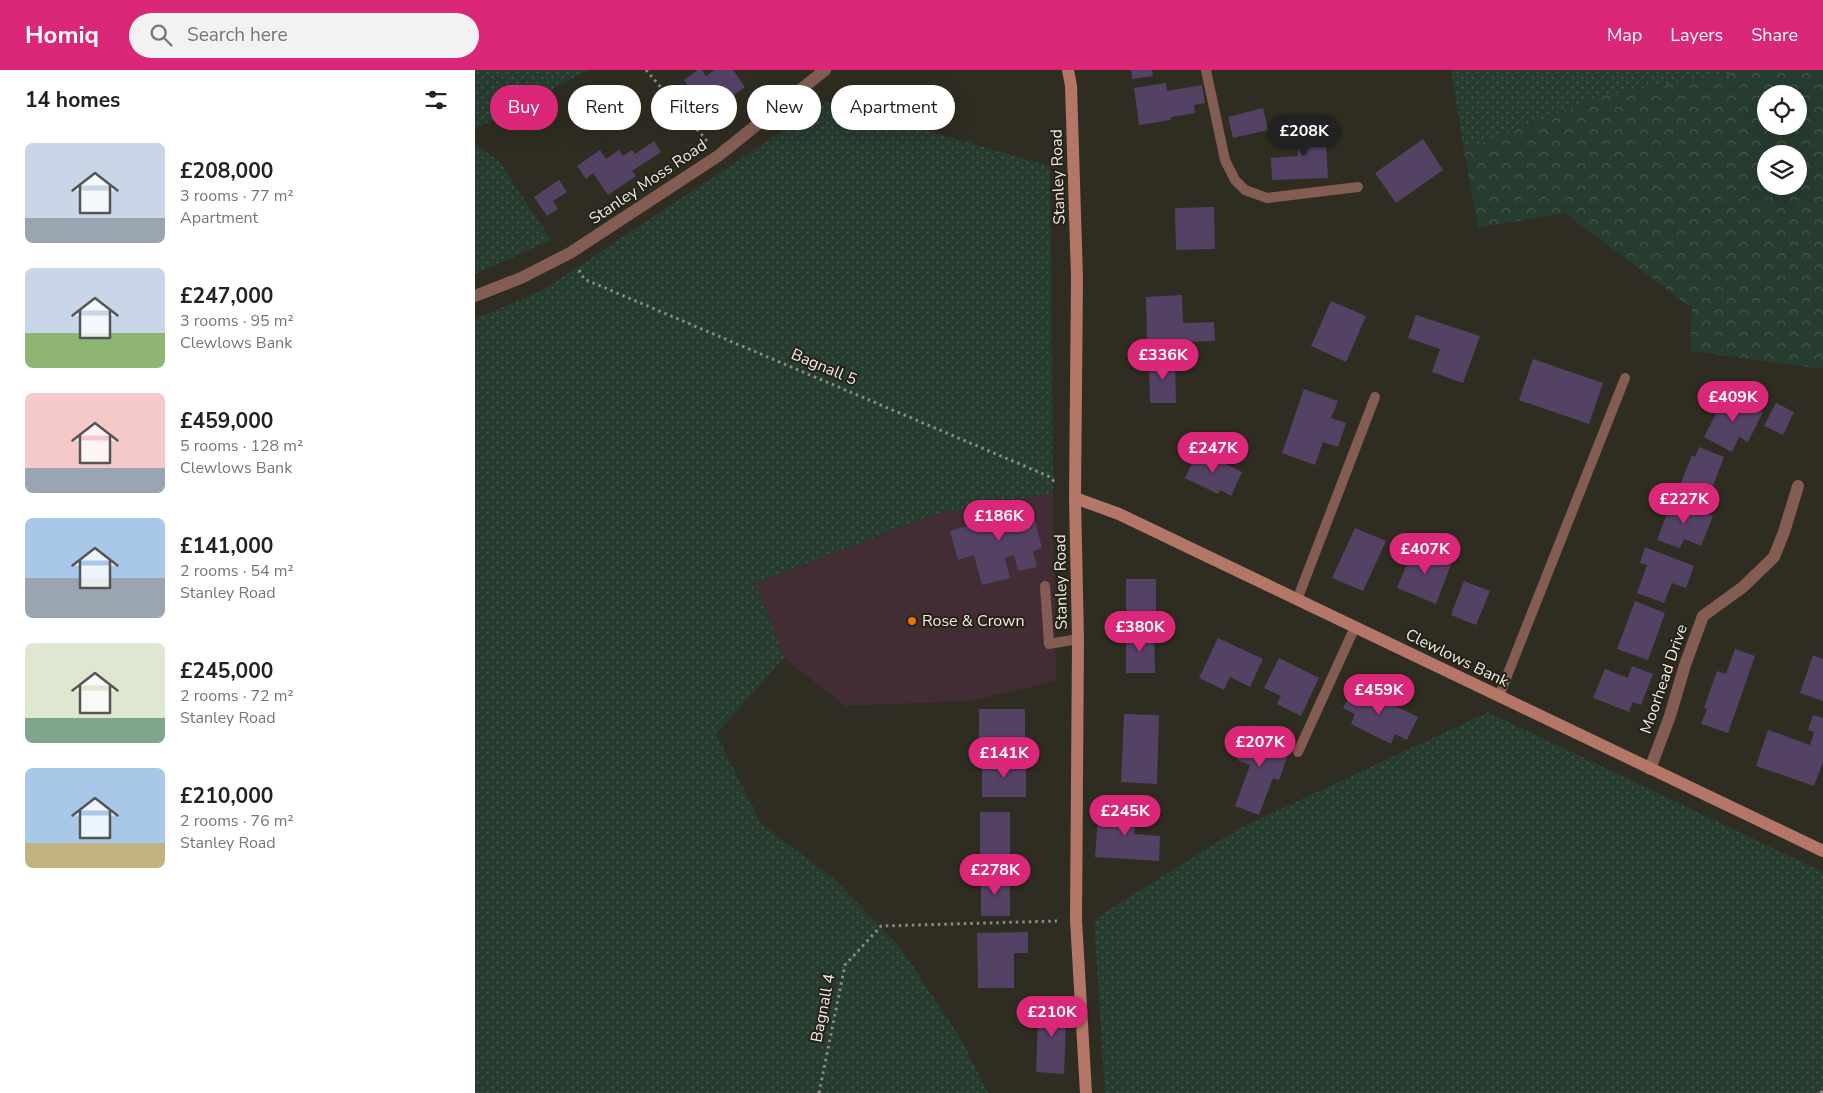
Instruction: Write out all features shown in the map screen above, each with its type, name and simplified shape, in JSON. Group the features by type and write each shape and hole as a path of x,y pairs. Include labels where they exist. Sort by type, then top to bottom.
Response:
{"street":[{"name":"Stanley Moss Road","path":"475,296 521,278 570,253 717,156 825,70"},
{"name":"Stanley Road","path":"1068,70 1071,86 1077,278 1075,498 1078,639 1076,920 1086,1093"},
{"name":"Moorhead Drive","path":"1650,769 1671,716 1685,665 1703,616 1743,586 1774,557 1798,486"},
{"name":"Clewlows Bank","path":"1075,498 1119,514 1823,852"}],"lane":[{"path":"1206,70 1225,160 1235,180 1245,190 1267,198 1359,187"},
{"path":"1499,696 1625,378"},
{"path":"1297,600 1375,397"},
{"path":"1045,586 1049,644 1078,639"},
{"path":"1297,752 1355,627"}],"path":[{"path":"646,70 717,156"},
{"name":"Bagnall 5","path":"570,253 584,279 1048,476 1075,498"},
{"name":"Bagnall 4","path":"819,1093 845,965 881,926 1076,920"},
{"path":"1821,1093 1823,1087"}],"shaded area":[{"name":"Rose & Crown","path":"1053,493 1056,681 971,701 845,706 784,658 756,583 934,514"}],"green space":[{"path":"475,70 589,70 558,86 490,85 490,121 475,129"},
{"path":"1451,70 1748,70 1601,96 1464,150"},
{"path":"1748,70 1823,70 1823,369 1690,351 1692,308 1564,213 1478,228 1464,150 1601,96"},
{"path":"826,102 831,103 831,130 924,130 1050,166 1053,493 934,514 756,583 784,658 716,734 761,824 832,877 900,947 963,1042 988,1093 475,1093 475,319 543,290 784,130 821,130 821,105"},
{"path":"475,144 499,161 551,240 475,274"},
{"path":"1488,712 1823,872 1823,1093 1105,1093 1094,919 1238,829"}],"building":[{"path":"698,70 702,70 706,76 715,70 733,70 745,87 737,93 737,85 687,85 684,80"},
{"path":"1131,70 1152,70 1153,76 1132,79"},
{"path":"1166,83 1167,91 1202,85 1205,103 1194,105 1195,113 1171,117 1171,120 1139,125 1134,88"},
{"path":"1263,108 1268,130 1233,138 1228,117"},
{"path":"1325,126 1328,178 1272,180 1271,158 1298,156 1296,127"},
{"path":"1423,139 1443,170 1396,203 1375,173"},
{"path":"654,141 661,152 632,171 636,176 608,195 593,173 586,179 577,166 600,150 606,159 619,150 623,156 632,150 635,154"},
{"path":"559,180 567,192 553,201 558,209 547,216 534,197"},
{"path":"1214,207 1215,249 1176,250 1175,208"},
{"path":"1182,295 1183,323 1214,322 1215,341 1147,343 1146,297"},
{"path":"1331,301 1366,316 1346,362 1311,346"},
{"path":"1416,315 1480,336 1463,383 1432,372 1440,349 1408,338"},
{"path":"1175,359 1176,403 1150,403 1149,360"},
{"path":"1533,359 1603,383 1589,424 1519,400"},
{"path":"1304,389 1338,401 1331,418 1346,423 1338,447 1323,442 1315,465 1282,453"},
{"path":"1726,394 1763,412 1748,442 1739,437 1732,452 1704,437"},
{"path":"1776,403 1794,412 1783,435 1764,426"},
{"path":"1699,447 1724,457 1707,501 1678,490 1692,455 1695,457"},
{"path":"1198,451 1242,472 1231,496 1220,490 1218,494 1185,478"},
{"path":"1672,500 1713,516 1701,546 1684,539 1680,548 1657,540"},
{"path":"1008,503 1011,515 1032,509 1042,548 1033,551 1037,567 1018,571 1014,555 1005,558 1010,578 982,585 974,555 958,560 950,531 983,522 980,510"},
{"path":"1355,528 1386,541 1363,591 1332,578"},
{"path":"1414,546 1452,562 1436,604 1397,588"},
{"path":"1645,547 1694,566 1686,588 1672,583 1664,603 1637,593 1647,565 1640,563"},
{"path":"1126,579 1156,579 1156,615 1126,615"},
{"path":"1464,581 1490,591 1476,625 1451,615"},
{"path":"1635,601 1665,613 1648,660 1617,649"},
{"path":"1126,633 1154,633 1155,673 1126,673"},
{"path":"1218,638 1263,659 1250,687 1230,677 1224,690 1199,678"},
{"path":"1735,649 1755,656 1728,733 1701,724 1707,709 1704,708 1717,671 1726,674"},
{"path":"1813,655 1823,659 1823,701 1800,693"},
{"path":"1279,658 1319,678 1301,716 1277,704 1281,696 1264,688"},
{"path":"1632,666 1653,674 1641,705 1633,702 1629,712 1593,698 1605,669 1628,678"},
{"path":"1355,686 1418,717 1407,740 1395,734 1391,744 1351,724 1355,714 1343,708"},
{"path":"979,709 1025,709 1025,748 979,749"},
{"path":"1124,714 1159,715 1157,784 1121,782"},
{"path":"1813,715 1823,718 1823,762 1814,786 1756,766 1768,730 1810,745 1814,732 1808,730"},
{"path":"1250,725 1280,736 1276,747 1289,752 1279,780 1273,778 1259,815 1235,806 1250,765 1237,760"},
{"path":"1026,760 1026,797 982,797 982,761"},
{"path":"1113,809 1151,811 1151,821 1135,820 1134,834 1160,836 1159,861 1095,857 1098,815 1112,815"},
{"path":"980,812 1010,812 1010,861 980,861"},
{"path":"981,875 1010,875 1010,916 981,916"},
{"path":"1028,932 1028,953 1014,953 1014,988 978,988 977,933"},
{"path":"1046,999 1067,1000 1064,1074 1036,1072 1038,1021 1045,1021"}],"place":[{"name":"Rose & Crown","path":"912,621"}]}
